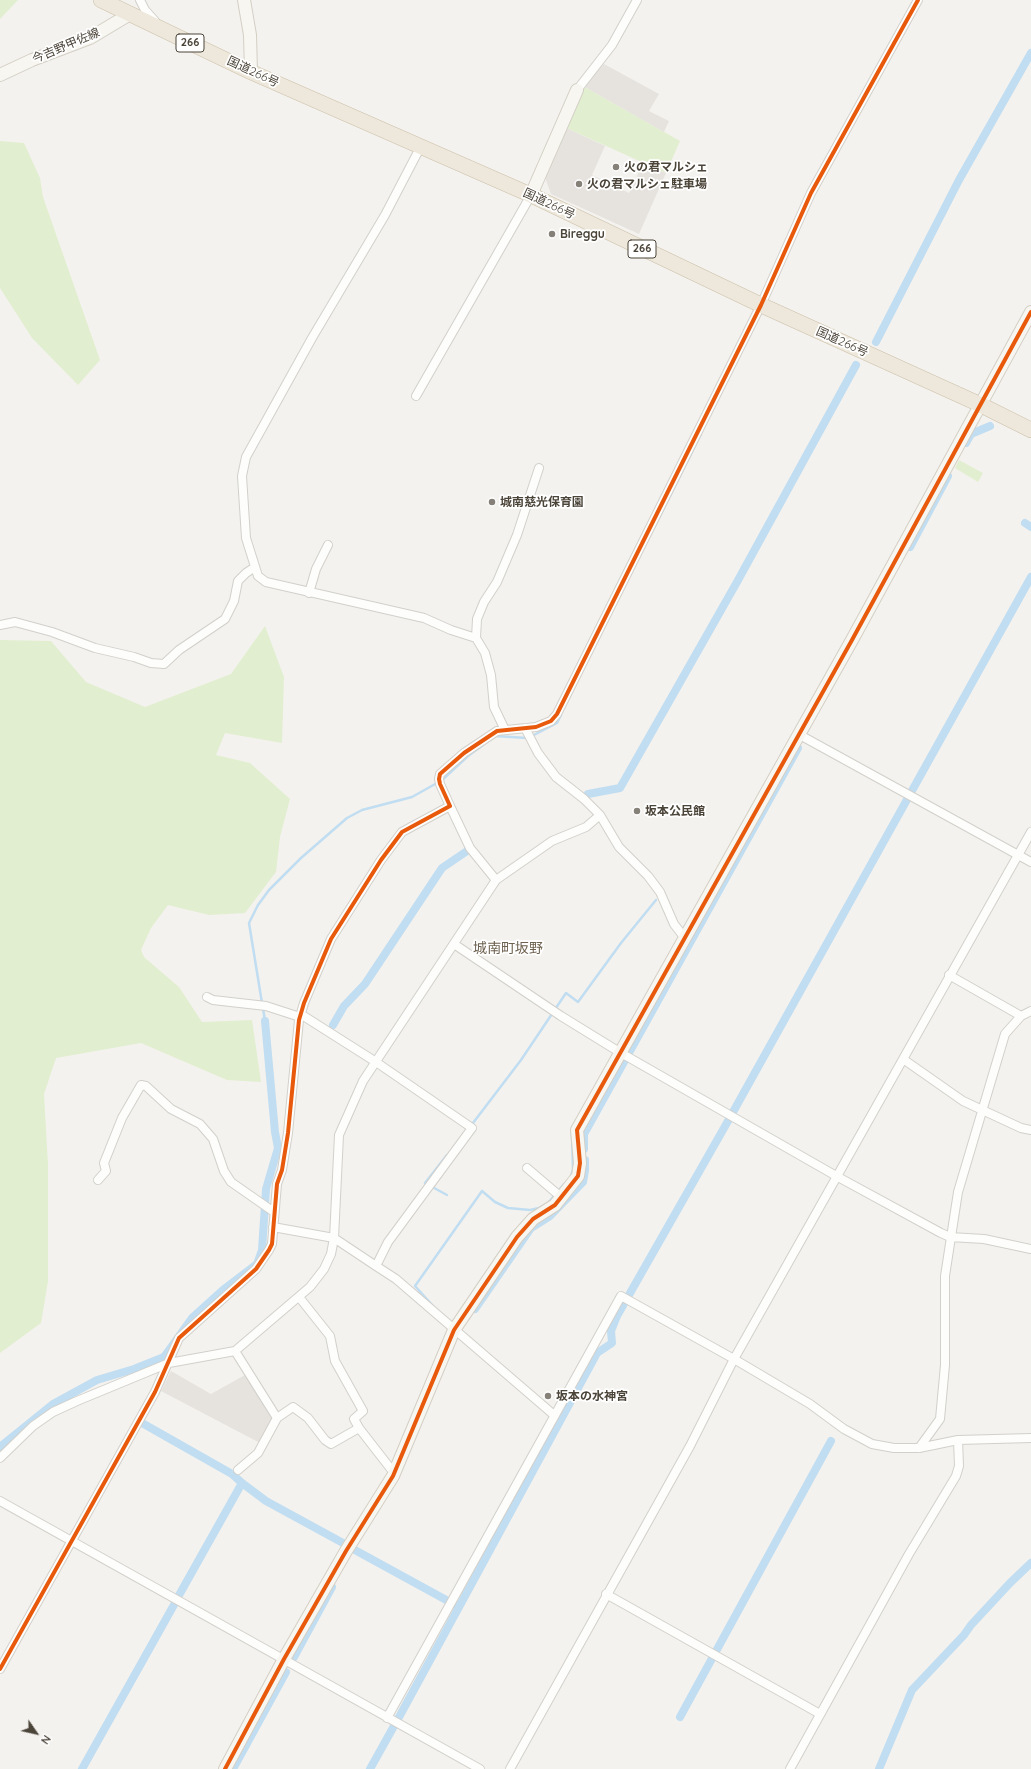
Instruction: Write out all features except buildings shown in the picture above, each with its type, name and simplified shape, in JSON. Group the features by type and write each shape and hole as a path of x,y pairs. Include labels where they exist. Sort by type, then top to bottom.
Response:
{"highway":[{"name":"266","path":"101,0 130,14"},
{"name":"国道266号","path":"130,14 251,72 531,195 760,305 979,404 1031,430"}],"street":[{"path":"140,0 145,10 162,29"},
{"path":"244,0 250,35 251,72"},
{"path":"416,396 531,195 577,90 612,46 637,0"},
{"path":"496,880 470,848 440,784 440,774 464,753 497,731 536,727 551,721 557,714 760,305 811,192 918,0"},
{"name":"今吉野甲佐線","path":"0,75 32,60 90,38 130,14"},
{"path":"421,146 385,215 312,338 246,457 242,476 246,531 258,576 266,582 309,593 365,603 424,618 451,630 476,638"},
{"path":"225,1769 284,1659 346,1551 394,1473 454,1330 516,1237 533,1219 555,1205 578,1176 580,1163 577,1130 855,633 979,404 1031,312"},
{"path":"505,730 494,707 491,675 485,653 476,638 477,619 484,602 497,582 514,542 539,468"},
{"path":"309,593 316,568 328,545"},
{"path":"0,625 15,622 52,632 95,648 134,657 151,663 164,664 179,650 225,619 234,601 238,581 255,567"},
{"path":"525,728 538,753 556,777 584,799 600,815 619,847 648,876 660,892 674,924 684,937"},
{"path":"798,734 1031,862"},
{"path":"0,1669 155,1392 179,1338 256,1269 269,1250 278,1184 282,1170 288,1133 294,1059 304,1002 331,939 381,860 402,832 450,806"},
{"path":"0,1458 33,1426 53,1412 169,1363 235,1351 310,1287 324,1269 331,1254 334,1238 339,1135 363,1081 496,880 552,841 586,827 600,815"},
{"path":"510,1769 606,1594 690,1446 734,1359 838,1177 949,975 1031,832"},
{"path":"454,944 561,1016 621,1053 838,1177 950,1237 984,1239 1031,1249"},
{"path":"949,975 1021,1016"},
{"path":"207,997 213,1000 266,1006 301,1016 376,1062 472,1128 388,1242 376,1266"},
{"path":"919,1448 940,1419 945,1365 946,1276 950,1237 958,1192 968,1154 983,1110 1005,1034 1021,1016 1031,1011"},
{"path":"904,1059 963,1101 1021,1128 1031,1130"},
{"path":"98,1180 106,1171 104,1163 130,1104 141,1085 146,1086 171,1109 200,1124 213,1138 224,1171 231,1182 274,1212"},
{"path":"527,1168 561,1197"},
{"path":"273,1227 334,1238 396,1279 554,1415"},
{"path":"387,1718 621,1296 734,1359 810,1404 844,1429 872,1444 894,1448 919,1448 958,1440 1031,1438"},
{"path":"299,1297 330,1336 335,1361 363,1411 354,1419 359,1428 394,1473"},
{"path":"235,1351 277,1418"},
{"path":"238,1470 258,1454 277,1418 293,1407 308,1418 331,1444 359,1428"},
{"path":"790,1769 909,1554 956,1476 960,1466 958,1440"},
{"path":"0,1501 480,1769"},
{"path":"606,1594 820,1714"}],"shaded area":[{"path":"604,64 659,94 649,111 669,121 664,132 583,86"},
{"name":"火の君マルシェ駐車場","path":"564,127 605,146 592,175 629,193 643,163 666,173 639,234 551,194 543,172"},
{"path":"171,1371 211,1394 245,1375 272,1419 260,1443 161,1391"}],"green space":[{"path":"0,0 18,0 0,19"},
{"path":"583,86 680,141 666,173 564,127"},
{"path":"0,141 24,143 40,178 43,197 100,360 78,385 32,338 0,288"},
{"path":"959,460 983,473 978,482 955,468"},
{"path":"265,626 284,677 282,743 225,733 216,755 250,763 290,799 280,837 276,872 245,913 209,915 168,905 151,928 141,950 144,957 179,987 202,1022 252,1020 261,1082 227,1080 141,1043 56,1058 44,1094 48,1165 48,1281 41,1323 0,1353 0,640 51,641 86,682 145,707 231,674"}],"waterway":[{"path":"876,342 959,180 1031,53"},
{"path":"588,794 620,788 737,582 856,365"},
{"path":"966,443 971,434 990,426"},
{"path":"653,530 701,434"},
{"path":"910,547 948,476"},
{"path":"1025,523 1031,527"},
{"path":"459,1607 597,1353 612,1343 611,1331 617,1316 728,1121 1031,577"},
{"path":"532,736 557,723 561,715"},
{"path":"495,736 527,738"},
{"path":"441,781 468,756 483,745"},
{"path":"584,1149 584,1134 798,748"},
{"path":"262,1003 249,923 258,905 269,890 301,858 347,818 362,810 412,797 437,783"},
{"path":"333,1025 344,1006 365,984 442,868 467,851"},
{"path":"473,1123 521,1060 566,993 578,1002 621,943 656,900"},
{"path":"263,1008 265,1021"},
{"path":"0,1447 53,1404 97,1380 134,1369 164,1357 192,1318 223,1290 257,1264 262,1250 266,1189 278,1148 275,1132 265,1021"},
{"path":"571,1176 573,1169 572,1135"},
{"path":"447,1155 425,1183 447,1195"},
{"path":"475,1309 531,1228 550,1216 583,1182 585,1160"},
{"path":"434,1307 415,1286 482,1191 495,1202 508,1208 530,1210 539,1208 548,1203 564,1184"},
{"path":"142,1423 232,1474 242,1483"},
{"path":"680,1717 831,1441"},
{"path":"178,1597 242,1483 266,1501 343,1543"},
{"path":"353,1549 459,1607 398,1719"},
{"path":"879,1769 912,1690 1010,1583 1031,1563"},
{"path":"294,1657 332,1587"},
{"path":"82,1769 175,1603"},
{"path":"233,1769 286,1672"},
{"path":"370,1769 394,1726"}],"cycle path":[{"path":"0,1669 155,1392 179,1338 256,1269 272,1244 277,1184 282,1170 288,1133 299,1020 304,1003 331,939 381,860 402,832 450,806 440,784 440,774 464,753 497,731 536,727 551,721 557,714 761,305 811,193 918,0"},
{"path":"225,1769 284,1659 346,1551 393,1476 454,1330 517,1237 533,1219 555,1205 578,1176 580,1163 577,1130 852,640 1031,312"}],"place":[{"name":"火の君マルシェ","path":"616,167"},
{"name":"火の君マルシェ駐車場","path":"579,184"},
{"name":"Bireggu","path":"552,234"},
{"name":"城南慈光保育園","path":"492,502"},
{"name":"坂本公民館","path":"637,811"},
{"name":"坂本の水神宮","path":"548,1396"}],"district":[{"name":"城南町坂野","path":"508,949"}]}
